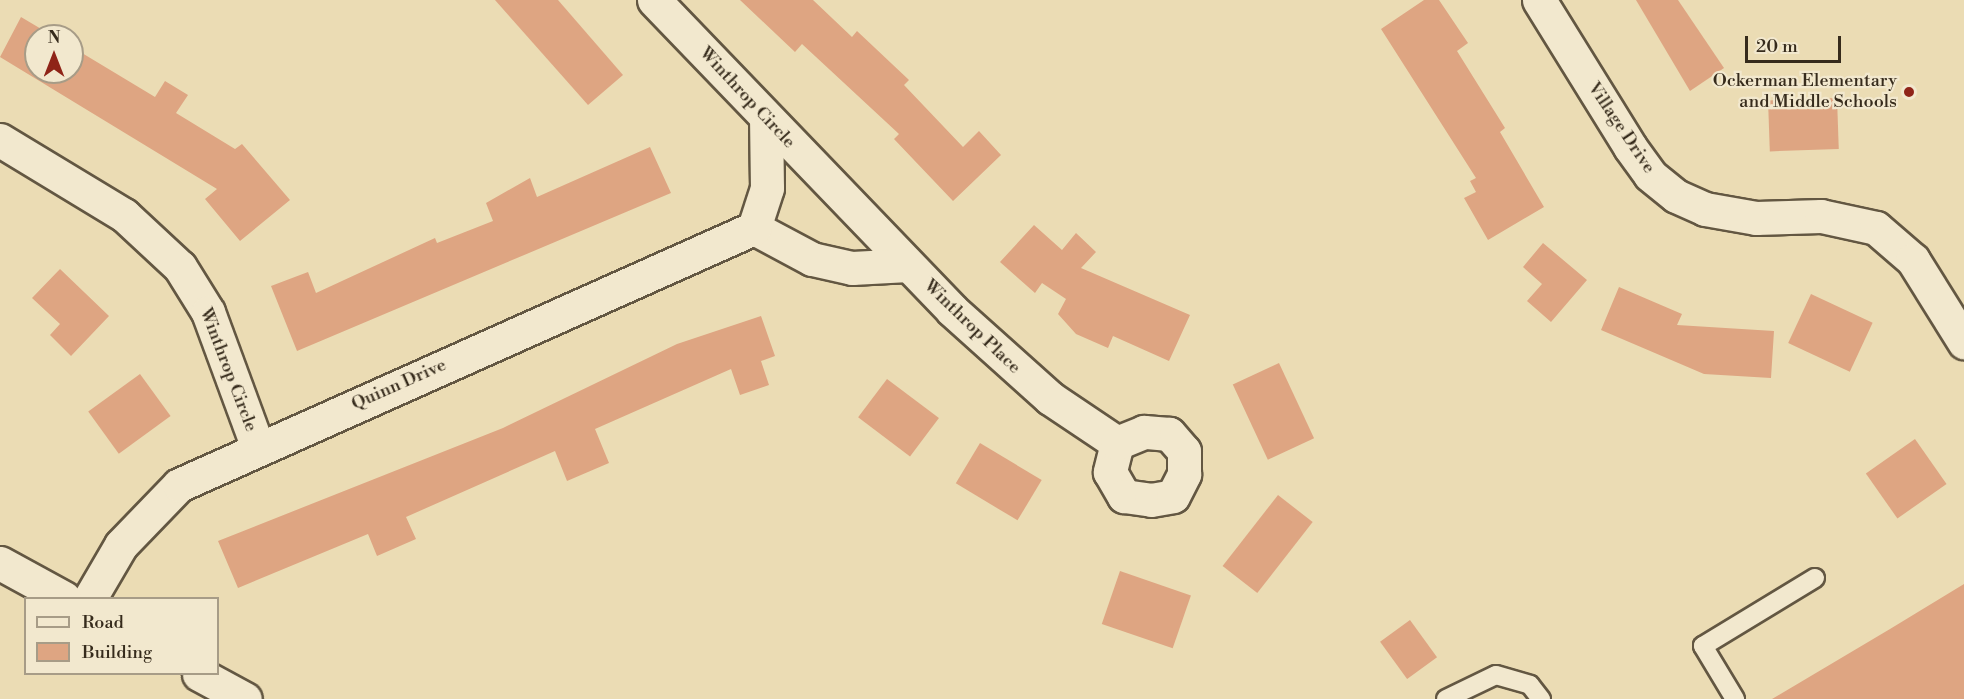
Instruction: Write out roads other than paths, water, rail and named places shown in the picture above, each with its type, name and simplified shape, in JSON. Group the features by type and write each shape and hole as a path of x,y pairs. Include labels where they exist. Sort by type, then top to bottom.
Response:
{"street":[{"name":"Winthrop Circle","path":"654,0 840,197"},
{"name":"Village Drive","path":"1539,0 1630,147 1676,196 1705,209 1755,219 1821,216 1876,228 1913,260 1964,342"},
{"path":"766,118 767,188 754,228 812,259 852,268 908,266"},
{"name":"Winthrop Circle","path":"0,140 124,215 180,267 208,312 258,448"},
{"name":"Winthrop Place","path":"840,197 1012,366 1117,443"},
{"name":"Quinn Drive","path":"91,597 147,512 179,485 754,228"},
{"path":"0,563 62,597"},
{"path":"201,675 245,699"}],"lane":[{"path":"1736,699 1703,646 1815,578"},
{"path":"1446,699 1496,675 1530,685 1541,699"}],"place":[{"name":"Ockerman Elementary and Middle Schools","path":"1909,92"}]}
